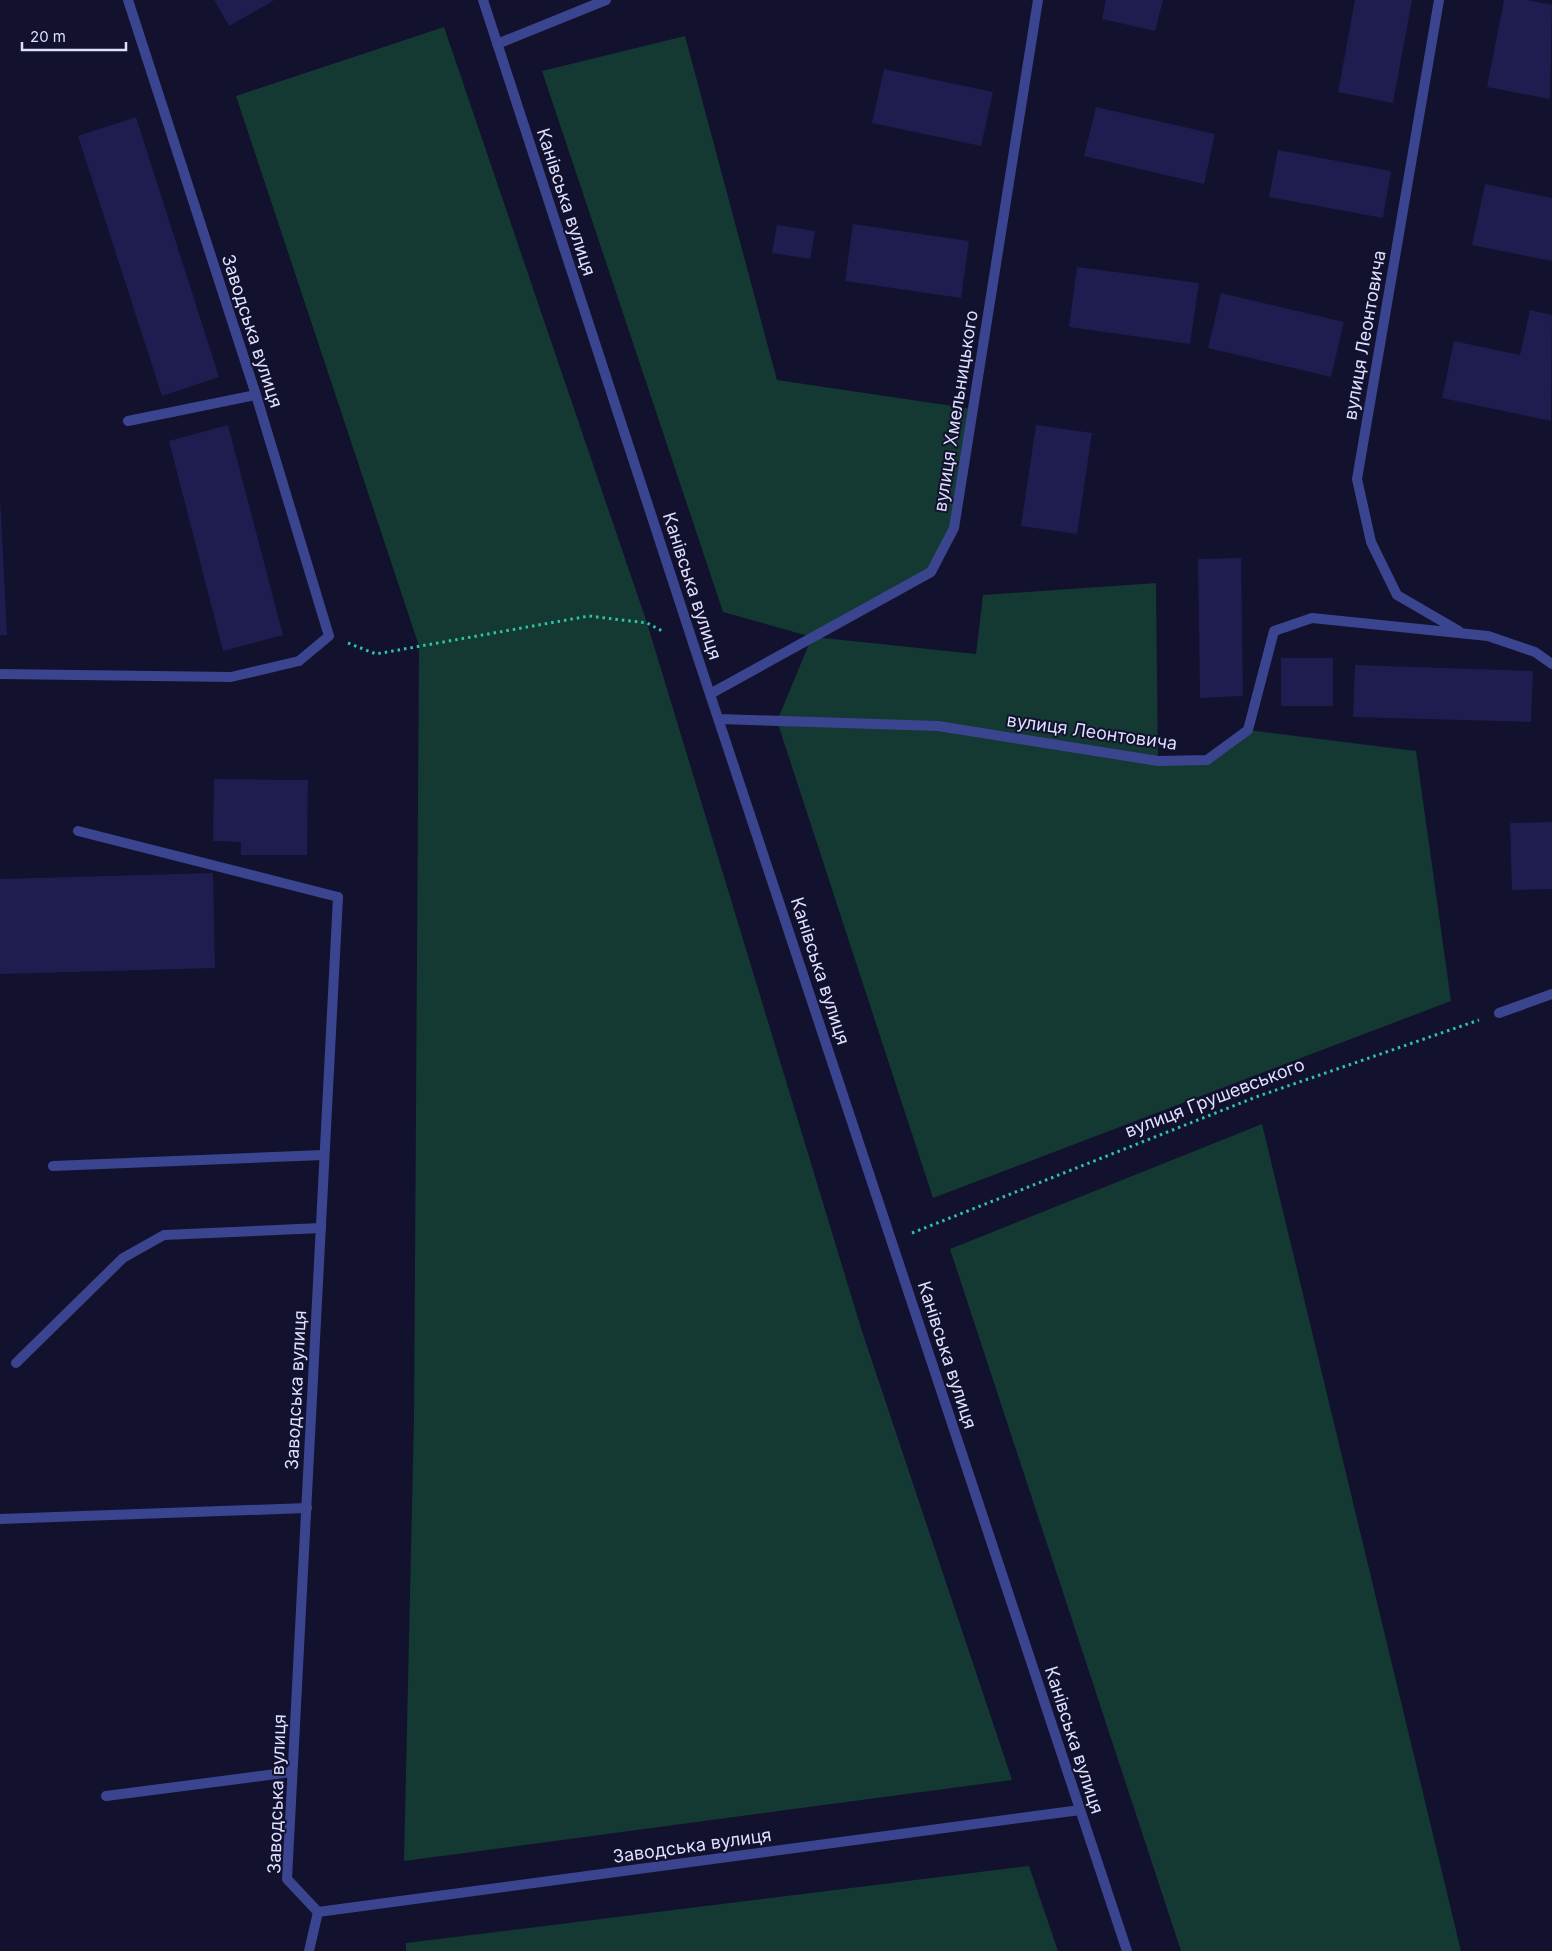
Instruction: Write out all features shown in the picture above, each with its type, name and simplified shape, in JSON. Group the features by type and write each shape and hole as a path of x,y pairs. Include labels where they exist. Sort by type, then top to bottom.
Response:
{"street":[{"name":"Заводська вулиця","path":"128,0 256,395 329,636"},
{"name":"Канівська вулиця","path":"483,0 695,649 893,1240 1127,1951"},
{"path":"497,44 606,0"},
{"name":"вулиця Хмельницького","path":"710,694 931,572 954,528 1038,0"},
{"name":"вулиця Леонтовича","path":"1439,0 1356,479 1371,542 1397,595 1462,633"},
{"path":"128,420 256,395"},
{"name":"вулиця Леонтовича","path":"719,719 938,726 1158,761 1207,760 1248,730 1274,631 1312,618 1488,636 1535,652 1552,664"},
{"path":"0,674 231,677 299,661 329,636"},
{"name":"Заводська вулиця","path":"78,830 338,897 287,1879 318,1912 1080,1810"},
{"path":"1499,1012 1552,994"},
{"path":"53,1166 324,1156"},
{"path":"16,1363 123,1258 164,1235 321,1228"},
{"path":"0,1519 306,1508"},
{"path":"106,1796 292,1772"},
{"path":"309,1951 318,1912"}],"path":[{"path":"329,636 376,654 590,616 647,623 695,649"},
{"name":"вулиця Грушевського","path":"893,1240 1256,1098 1499,1012"}],"green space":[{"path":"444,27 647,623 861,1328 1012,1780 404,1861 414,1415 419,646 236,96"},
{"path":"685,36 777,380 973,409 954,528 931,572 814,637 976,654 983,595 1156,583 1158,761 1207,760 1248,730 1416,751 1451,1001 933,1198 777,721 812,637 723,612 542,71"},
{"path":"1262,1124 1461,1951 1181,1951 950,1249"},
{"path":"1029,1866 1058,1951 406,1951 406,1943"}],"building":[{"path":"214,0 273,0 273,1 229,26"},
{"path":"1106,0 1163,0 1155,31 1102,19"},
{"path":"1355,0 1412,0 1393,103 1338,92"},
{"path":"1504,0 1528,0 1552,5 1550,99 1487,87"},
{"path":"884,69 993,92 981,146 872,123"},
{"path":"1096,107 1215,134 1204,184 1084,156"},
{"path":"136,117 219,377 162,396 78,136"},
{"path":"1278,150 1391,171 1383,218 1269,197"},
{"path":"1485,184 1552,198 1552,261 1472,245"},
{"path":"853,224 969,241 961,298 845,281"},
{"path":"777,225 815,231 810,259 772,253"},
{"path":"1077,267 1199,283 1190,344 1069,327"},
{"path":"1221,293 1344,322 1331,377 1208,348"},
{"path":"1530,310 1552,315 1551,421 1442,398 1454,341 1520,355"},
{"path":"228,425 283,635 223,651 169,441"},
{"path":"1036,425 1092,433 1077,534 1021,526"},
{"path":"0,496 7,635 0,635"},
{"path":"1241,558 1243,696 1200,698 1198,559"},
{"path":"1281,658 1333,658 1333,706 1281,706"},
{"path":"1355,665 1533,671 1531,722 1353,717"},
{"path":"214,779 308,780 307,855 241,855 241,842 213,841"},
{"path":"1552,822 1552,889 1512,890 1510,823"},
{"path":"213,873 215,968 0,974 0,879"}]}
